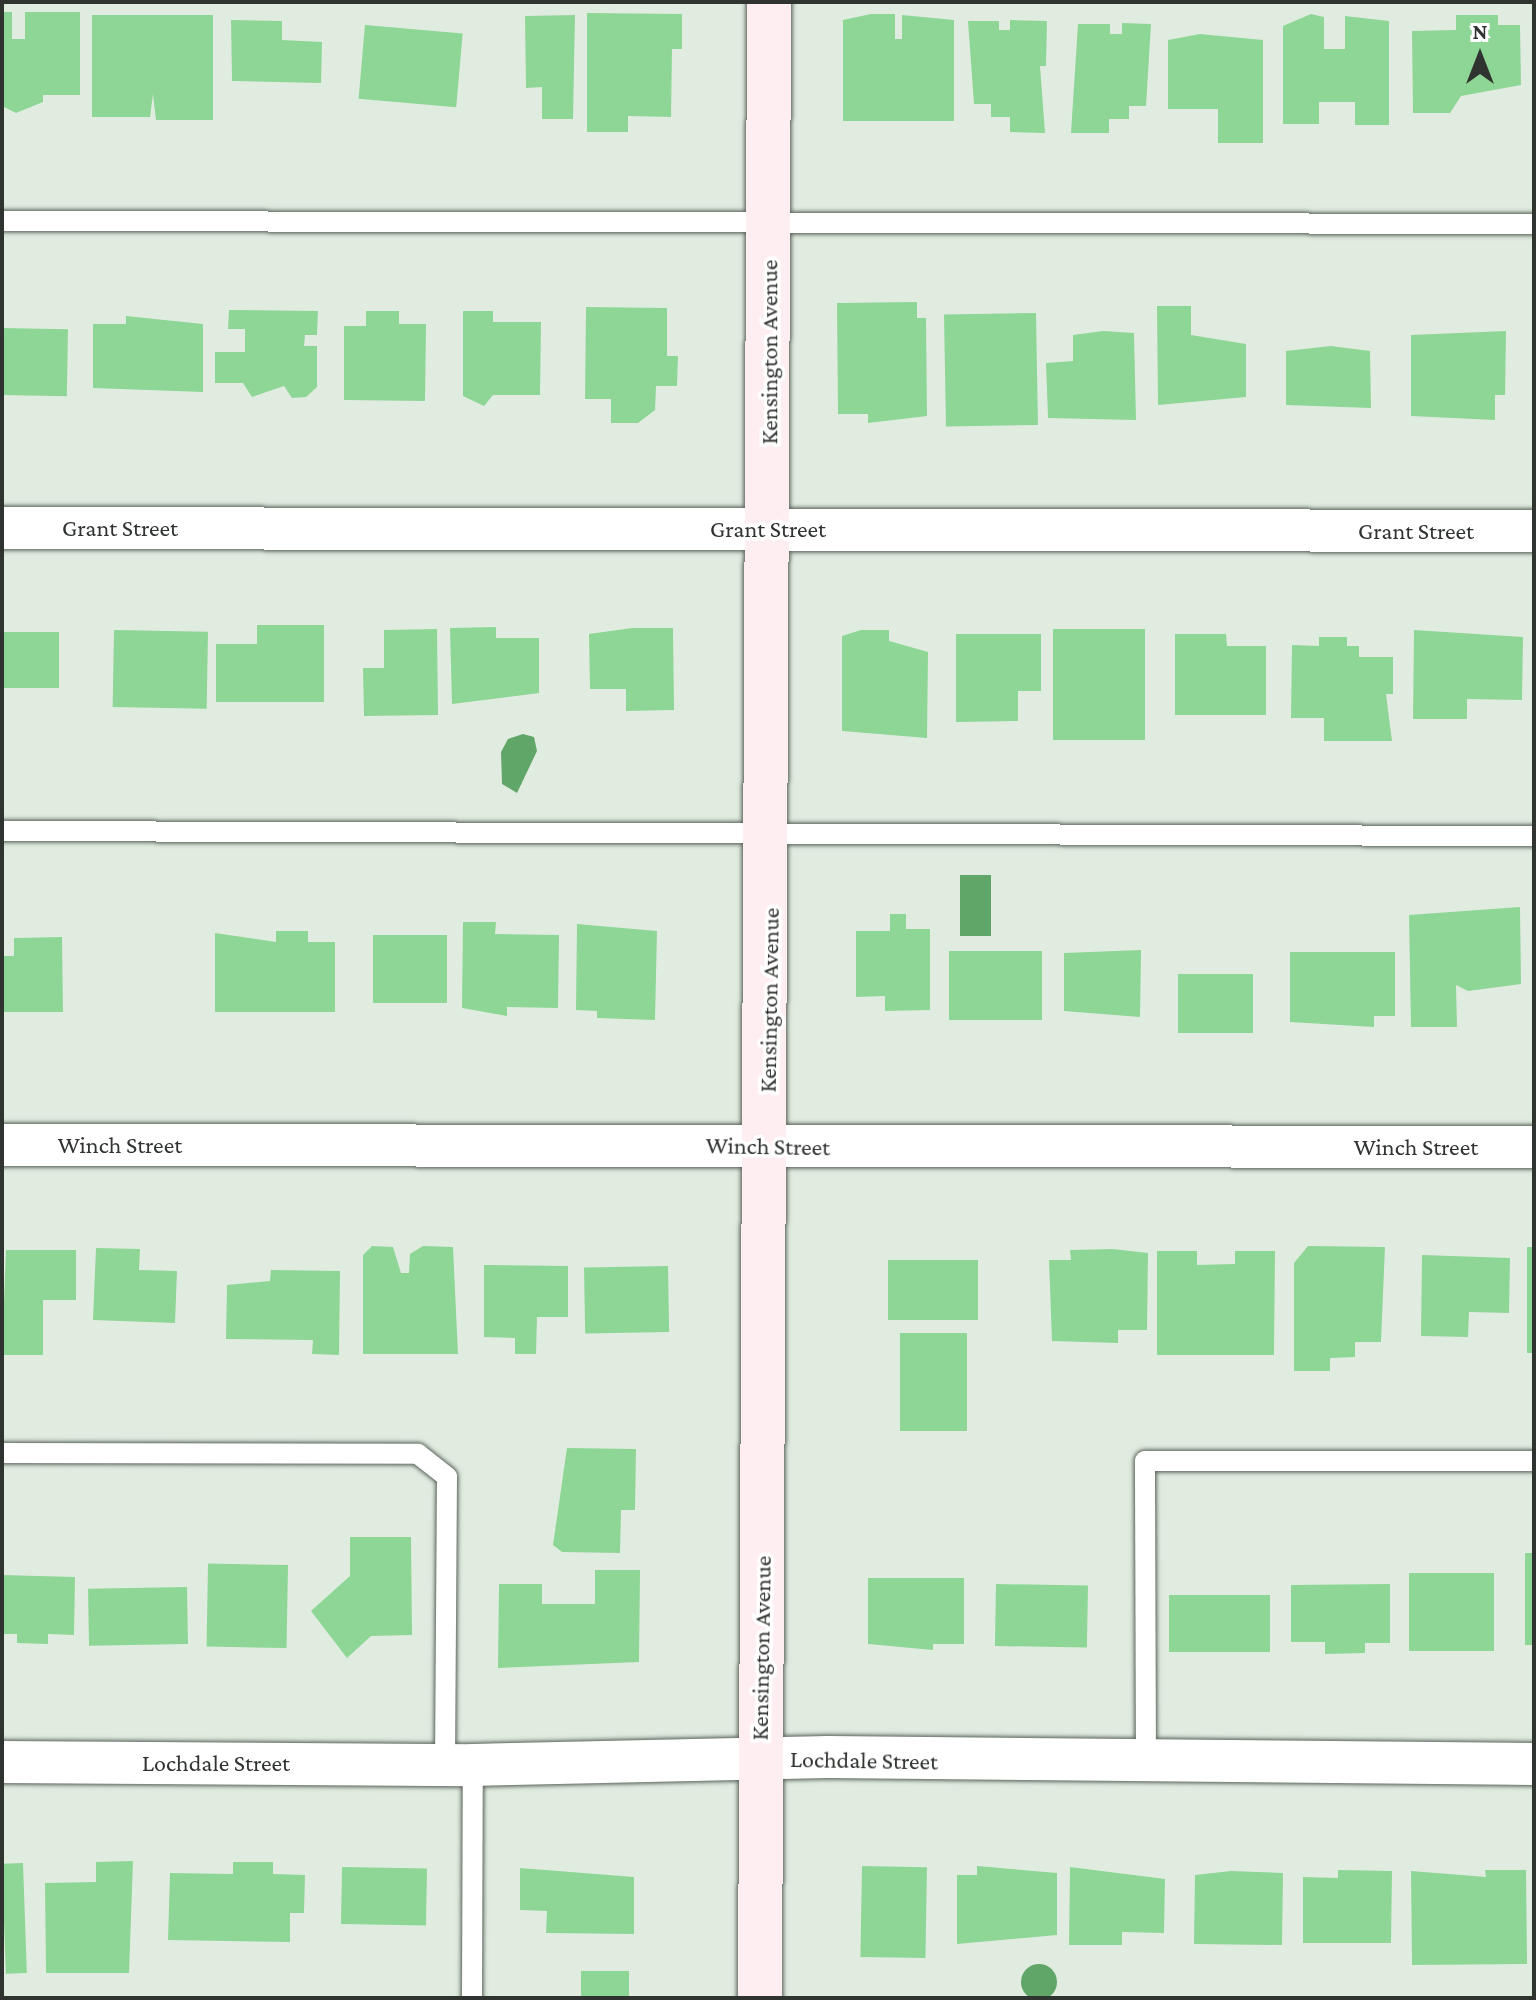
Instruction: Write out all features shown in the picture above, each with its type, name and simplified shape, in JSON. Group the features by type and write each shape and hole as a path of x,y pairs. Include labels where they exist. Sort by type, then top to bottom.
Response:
{"street":[{"name":"Kensington Avenue","path":"760,1998 770,833 769,2"},
{"name":"Grant Street","path":"2,528 1534,531"},
{"name":"Winch Street","path":"2,1145 1534,1147"},
{"name":"Lochdale Street","path":"2,1762 459,1764 760,1760 1146,1765 1534,1764"}],"lane":[{"path":"2,221 1534,224"},
{"path":"2,831 1534,836"},
{"path":"2,1453 418,1454 447,1477 472,1998"},
{"path":"1146,1765 1145,1461 1534,1461"}],"shaded area":[{"path":"523,734 534,737 537,751 517,793 502,784 501,752 508,739"},
{"path":"960,875 991,875 991,936 960,936"},
{"path":"1039,1964 1052,1969 1057,1982 1052,1995 1039,2000 1026,1995 1021,1982 1026,1969"}],"building":[{"path":"2,12 12,12 12,39 25,39 25,12 80,12 80,95 43,95 43,102 16,113 2,106"},
{"path":"587,13 682,14 682,49 672,49 671,117 628,116 628,132 587,132"},
{"path":"871,14 895,14 895,39 902,39 902,15 954,20 954,121 843,121 843,20"},
{"path":"1311,14 1324,17 1324,49 1345,49 1345,16 1389,21 1389,125 1355,125 1355,102 1319,102 1319,124 1283,124 1283,26"},
{"path":"92,15 213,15 213,120 156,120 153,94 150,117 92,117"},
{"path":"575,15 573,119 542,119 542,87 526,88 525,16"},
{"path":"1456,15 1498,15 1498,25 1520,25 1521,85 1461,96 1450,113 1413,113 1412,31 1456,30"},
{"path":"231,20 282,21 282,40 322,42 321,83 232,81"},
{"path":"1010,20 1047,21 1046,66 1040,66 1045,133 1010,132 1010,117 991,117 991,104 974,104 968,21 999,21 999,30 1010,30"},
{"path":"1122,23 1151,24 1146,106 1129,106 1129,119 1109,119 1109,133 1071,133 1078,24 1110,24 1110,34 1122,34"},
{"path":"365,25 463,34 456,107 359,99"},
{"path":"1200,34 1263,40 1263,143 1218,143 1218,109 1168,109 1168,40"},
{"path":"917,302 917,318 926,318 927,416 868,423 868,414 838,414 837,303"},
{"path":"1157,306 1191,306 1191,335 1246,344 1246,397 1158,405"},
{"path":"586,307 667,308 667,356 678,356 677,386 656,386 655,410 638,423 611,423 611,399 585,399"},
{"path":"229,310 318,311 317,335 305,335 304,346 317,346 317,387 306,397 292,398 284,386 252,397 243,383 215,383 215,352 245,352 245,329 228,329"},
{"path":"366,311 399,311 399,324 426,324 425,401 344,400 344,326 366,326"},
{"path":"463,311 493,311 493,322 541,322 540,395 493,395 484,406 463,396"},
{"path":"1036,313 1038,425 946,427 944,315"},
{"path":"126,316 203,324 203,392 93,388 93,324 126,324"},
{"path":"2,328 68,329 67,396 2,395"},
{"path":"1103,331 1134,333 1136,420 1048,418 1046,363 1073,361 1073,335"},
{"path":"1506,331 1505,395 1495,395 1495,420 1411,416 1411,335"},
{"path":"1331,346 1370,351 1371,408 1286,405 1286,351"},
{"path":"257,625 324,625 324,702 216,702 216,644 257,644"},
{"path":"496,627 496,638 539,638 539,693 452,704 450,628"},
{"path":"632,628 673,628 674,710 626,711 626,689 590,689 589,634"},
{"path":"437,629 438,715 364,716 363,668 384,668 384,630"},
{"path":"1053,629 1145,629 1145,740 1053,740"},
{"path":"114,630 208,632 207,709 113,707"},
{"path":"861,630 889,630 889,641 928,652 927,738 842,731 842,636"},
{"path":"1414,630 1523,637 1522,700 1467,699 1467,719 1413,719"},
{"path":"2,632 59,632 59,688 2,688"},
{"path":"956,634 1041,634 1041,691 1018,691 1018,721 956,722"},
{"path":"1175,634 1226,634 1227,646 1266,646 1266,715 1175,715"},
{"path":"1319,637 1347,637 1347,646 1359,646 1359,657 1393,657 1393,694 1386,694 1392,741 1324,741 1324,718 1291,718 1292,645 1319,646"},
{"path":"1520,907 1521,984 1468,991 1456,985 1457,1027 1411,1027 1409,915"},
{"path":"890,914 906,914 906,929 930,929 930,1010 885,1011 885,996 856,997 856,931 890,931"},
{"path":"463,922 496,922 495,934 559,935 558,1008 507,1007 507,1016 462,1008"},
{"path":"577,924 657,931 655,1020 597,1018 597,1011 576,1010"},
{"path":"276,931 308,931 308,942 335,942 335,1012 215,1012 215,933 276,942"},
{"path":"373,935 447,935 447,1003 373,1003"},
{"path":"62,937 63,1012 2,1012 2,956 14,956 14,938"},
{"path":"1141,950 1140,1017 1064,1011 1064,953"},
{"path":"949,951 1042,951 1042,1020 949,1020"},
{"path":"1290,952 1395,952 1395,1016 1374,1016 1374,1027 1290,1022"},
{"path":"1178,974 1253,974 1253,1033 1178,1033"},
{"path":"372,1246 393,1247 401,1273 409,1273 410,1254 423,1246 453,1247 458,1354 363,1354 363,1255"},
{"path":"1308,1246 1385,1247 1381,1342 1355,1342 1355,1357 1330,1358 1330,1371 1294,1371 1294,1263"},
{"path":"1527,1247 1534,1247 1534,1353 1527,1353"},
{"path":"96,1248 140,1249 139,1270 177,1271 175,1323 93,1320"},
{"path":"1113,1249 1148,1253 1147,1330 1118,1330 1118,1343 1052,1341 1049,1260 1071,1260 1070,1250"},
{"path":"6,1250 76,1250 76,1300 43,1300 43,1355 2,1355"},
{"path":"1157,1251 1197,1251 1197,1265 1235,1264 1235,1251 1275,1251 1274,1355 1157,1355"},
{"path":"1422,1255 1510,1258 1509,1313 1469,1312 1468,1337 1421,1336"},
{"path":"888,1260 978,1260 978,1320 888,1320"},
{"path":"484,1265 568,1266 568,1317 537,1317 536,1354 515,1354 515,1338 484,1337"},
{"path":"668,1266 669,1332 585,1333 584,1267"},
{"path":"271,1270 340,1271 339,1355 312,1354 313,1340 226,1339 227,1285 270,1281"},
{"path":"900,1333 967,1333 967,1431 900,1431"},
{"path":"567,1448 636,1449 635,1510 621,1510 620,1553 562,1552 553,1545"},
{"path":"350,1537 411,1537 412,1635 371,1636 347,1658 311,1611 350,1576"},
{"path":"1525,1553 1534,1553 1534,1645 1525,1645"},
{"path":"208,1564 288,1565 287,1648 207,1647"},
{"path":"595,1570 640,1570 639,1662 498,1668 499,1584 542,1584 542,1604 595,1604"},
{"path":"1409,1573 1494,1573 1494,1651 1409,1651"},
{"path":"2,1575 75,1577 74,1635 48,1634 48,1644 17,1643 17,1634 2,1634"},
{"path":"868,1578 964,1578 964,1644 933,1644 933,1650 868,1644"},
{"path":"996,1584 1088,1586 1087,1648 995,1646"},
{"path":"1390,1584 1390,1643 1365,1643 1365,1653 1325,1654 1325,1642 1291,1642 1291,1585"},
{"path":"187,1587 188,1644 89,1646 88,1589"},
{"path":"1169,1595 1270,1595 1270,1652 1169,1652"},
{"path":"133,1861 129,1973 46,1973 45,1883 96,1882 96,1862"},
{"path":"233,1862 273,1862 273,1874 305,1875 304,1913 290,1913 290,1942 168,1940 170,1873 233,1874"},
{"path":"23,1863 27,1973 6,1974 2,1864"},
{"path":"862,1866 927,1867 925,1958 860,1957"},
{"path":"977,1866 1057,1873 1057,1935 957,1944 957,1875 977,1875"},
{"path":"342,1867 427,1868 426,1925 341,1924"},
{"path":"1070,1867 1165,1879 1164,1933 1122,1932 1122,1945 1069,1945"},
{"path":"520,1868 634,1877 634,1934 546,1933 547,1911 520,1910"},
{"path":"1338,1870 1392,1871 1391,1943 1303,1943 1303,1877 1338,1878"},
{"path":"1485,1870 1526,1870 1527,1964 1412,1965 1411,1871 1486,1877"},
{"path":"1231,1871 1283,1873 1282,1945 1194,1944 1195,1875"},
{"path":"581,1971 629,1971 629,1998 581,1998"}]}
